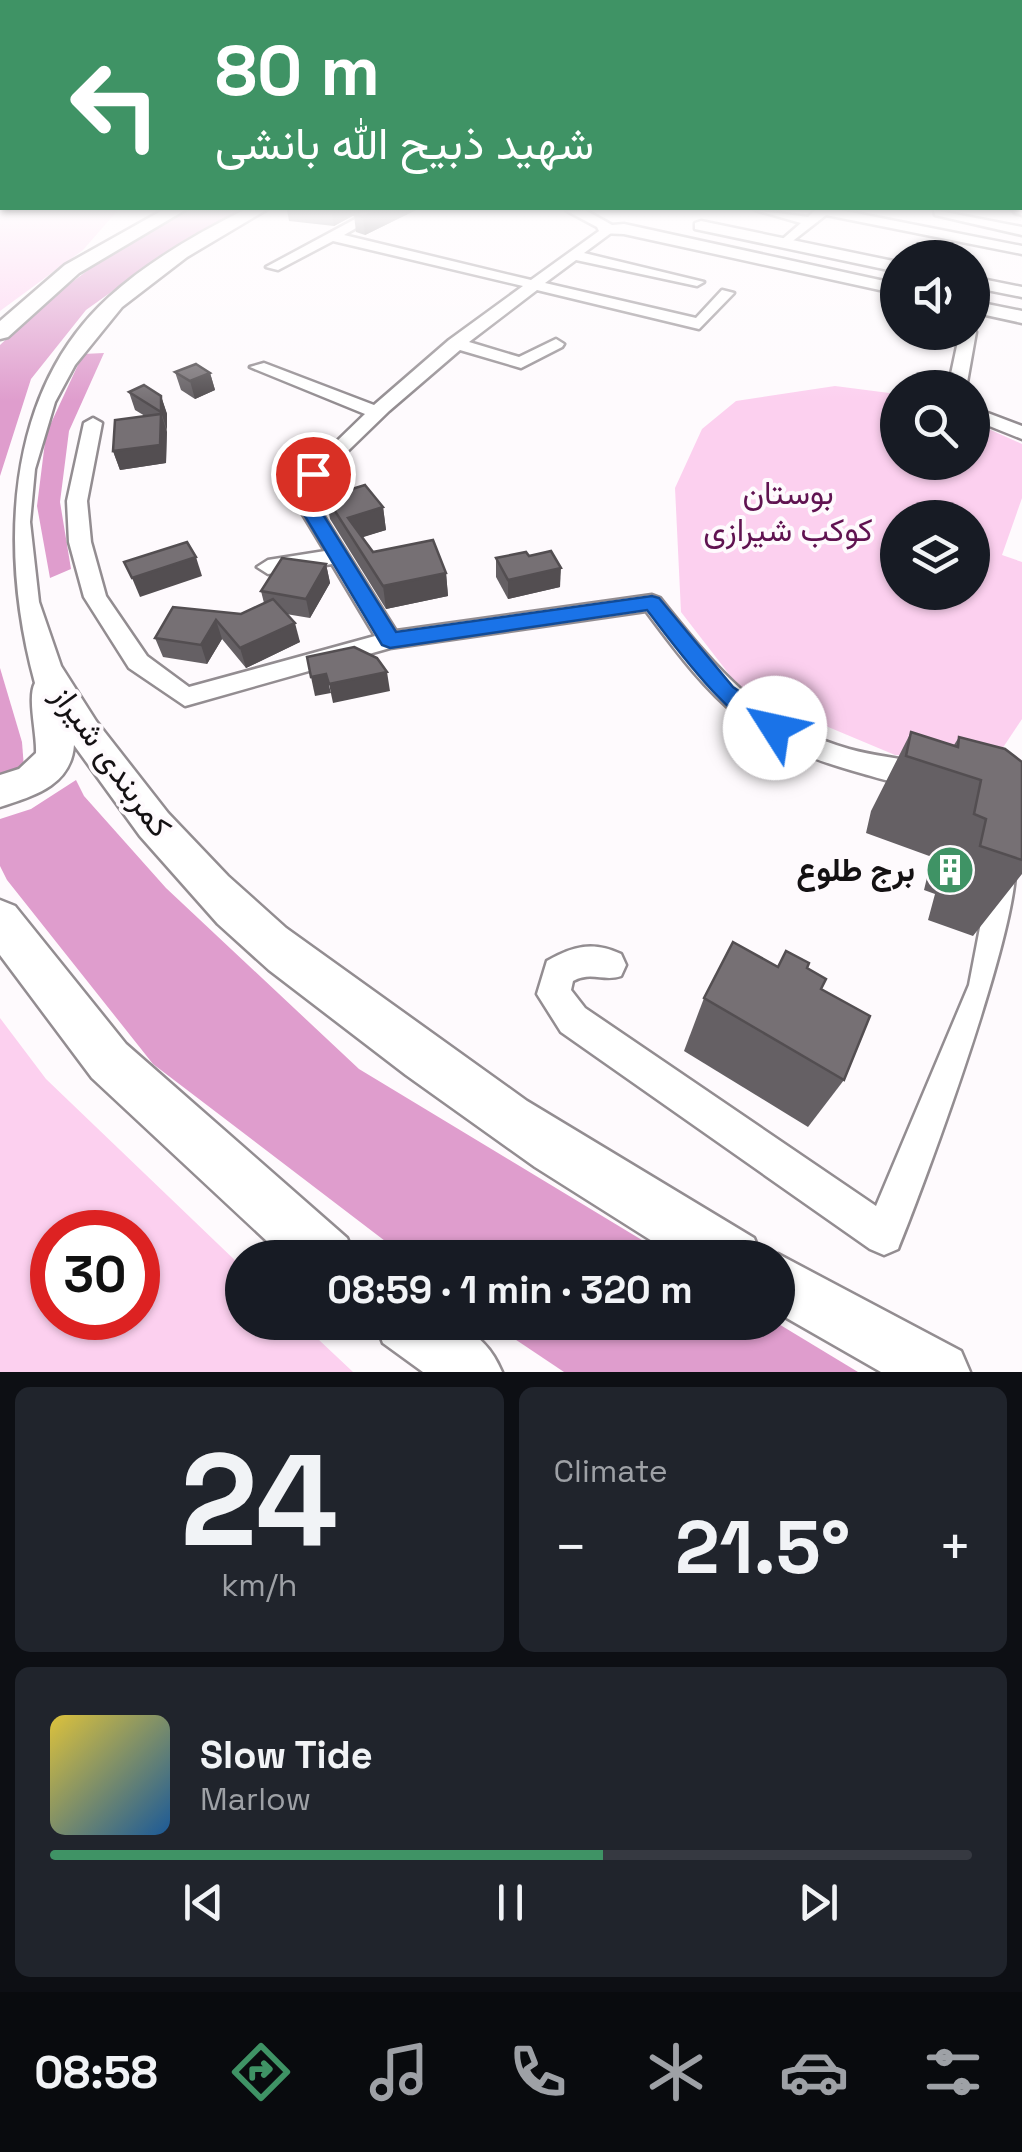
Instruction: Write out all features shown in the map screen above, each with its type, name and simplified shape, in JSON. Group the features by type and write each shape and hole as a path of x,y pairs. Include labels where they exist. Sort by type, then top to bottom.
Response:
{"highway":[{"path":"0,332 66,274"},
{"name":"کمربندی شیراز","path":"150,274 116,300 59,365 33,426 17,490 15,525 23,593 38,653 73,716 148,821 256,931 546,1147 704,1240"},
{"path":"0,791 32,781 54,759 56,730 38,653"},
{"path":"0,920 108,1061 307,1240"},
{"path":"795,1291 940,1372"},
{"path":"428,1340 472,1372"}],"main road":[{"path":"840,274 880,282"},
{"path":"855,274 880,281"},
{"path":"990,286 1022,292"},
{"path":"990,299 1022,306"},
{"path":"990,310 1022,317"}],"street":[{"path":"484,274 699,324 727,293"},
{"path":"390,640 312,513 313,474 374,411 455,343 548,274"},
{"path":"661,274 698,282"},
{"path":"455,343 521,364 556,344"},
{"path":"258,367 374,411"},
{"path":"990,420 1022,433"},
{"path":"93,423 77,501 80,542 95,597 138,662 186,698 390,640 652,602 725,692 775,728 850,762 956,779"},
{"path":"268,567 338,556"},
{"path":"610,965 600,959 575,961 558,972 554,994 573,1020 884,1235 985,985 1000,926 1006,837"}],"green space":[{"path":"0,274 50,274 0,311"},
{"name":"بوستان کوکب شیرازی","path":"835,386 880,392 880,480 990,480 990,430 1022,444 1022,498 1002,555 1022,562 1022,719 996,758 895,755 742,691 681,612 675,488 702,429 736,401"},
{"path":"0,1018 46,1079 225,1251 225,1340 319,1340 353,1372 0,1372"}],"shaded area":[{"path":"83,274 136,274 86,310 31,379 0,476 0,345"},
{"path":"104,353 69,431 60,502 71,569 50,578 37,506 46,434 83,354"},
{"path":"0,668 22,742 24,768 0,778"},
{"path":"76,780 84,796 166,888 359,1069 642,1240 384,1240 153,1064 7,880 0,866 0,819 31,809"},
{"path":"795,1334 858,1372 564,1372 516,1340 795,1340"}],"building":[{"path":"196,364 210,373 190,381 175,372"},
{"path":"144,385 161,396 161,412 129,392"},
{"path":"161,414 160,445 113,451 115,420"},
{"path":"365,485 383,507 348,518 373,552 433,540 446,573 383,586 326,497"},
{"path":"187,542 196,557 132,578 124,562"},
{"path":"551,551 561,568 508,580 496,558 526,552 529,556"},
{"path":"282,558 326,564 306,599 261,591"},
{"path":"273,599 295,623 240,648 216,620 201,645 155,638 173,607 241,614"},
{"path":"354,647 377,658 387,672 329,684 326,674 311,677 307,657"},
{"path":"911,732 958,747 959,737 1005,749 1022,762 1022,860 980,846 986,819 974,814 981,780 906,756"},
{"path":"733,942 778,967 786,951 809,963 807,968 826,979 821,989 870,1016 844,1080 704,998"}],"place":[{"name":"برج طلوع","path":"950,870"}],"route":[{"path":"313,474 312,513 390,640 652,602 725,692 775,728"}]}
